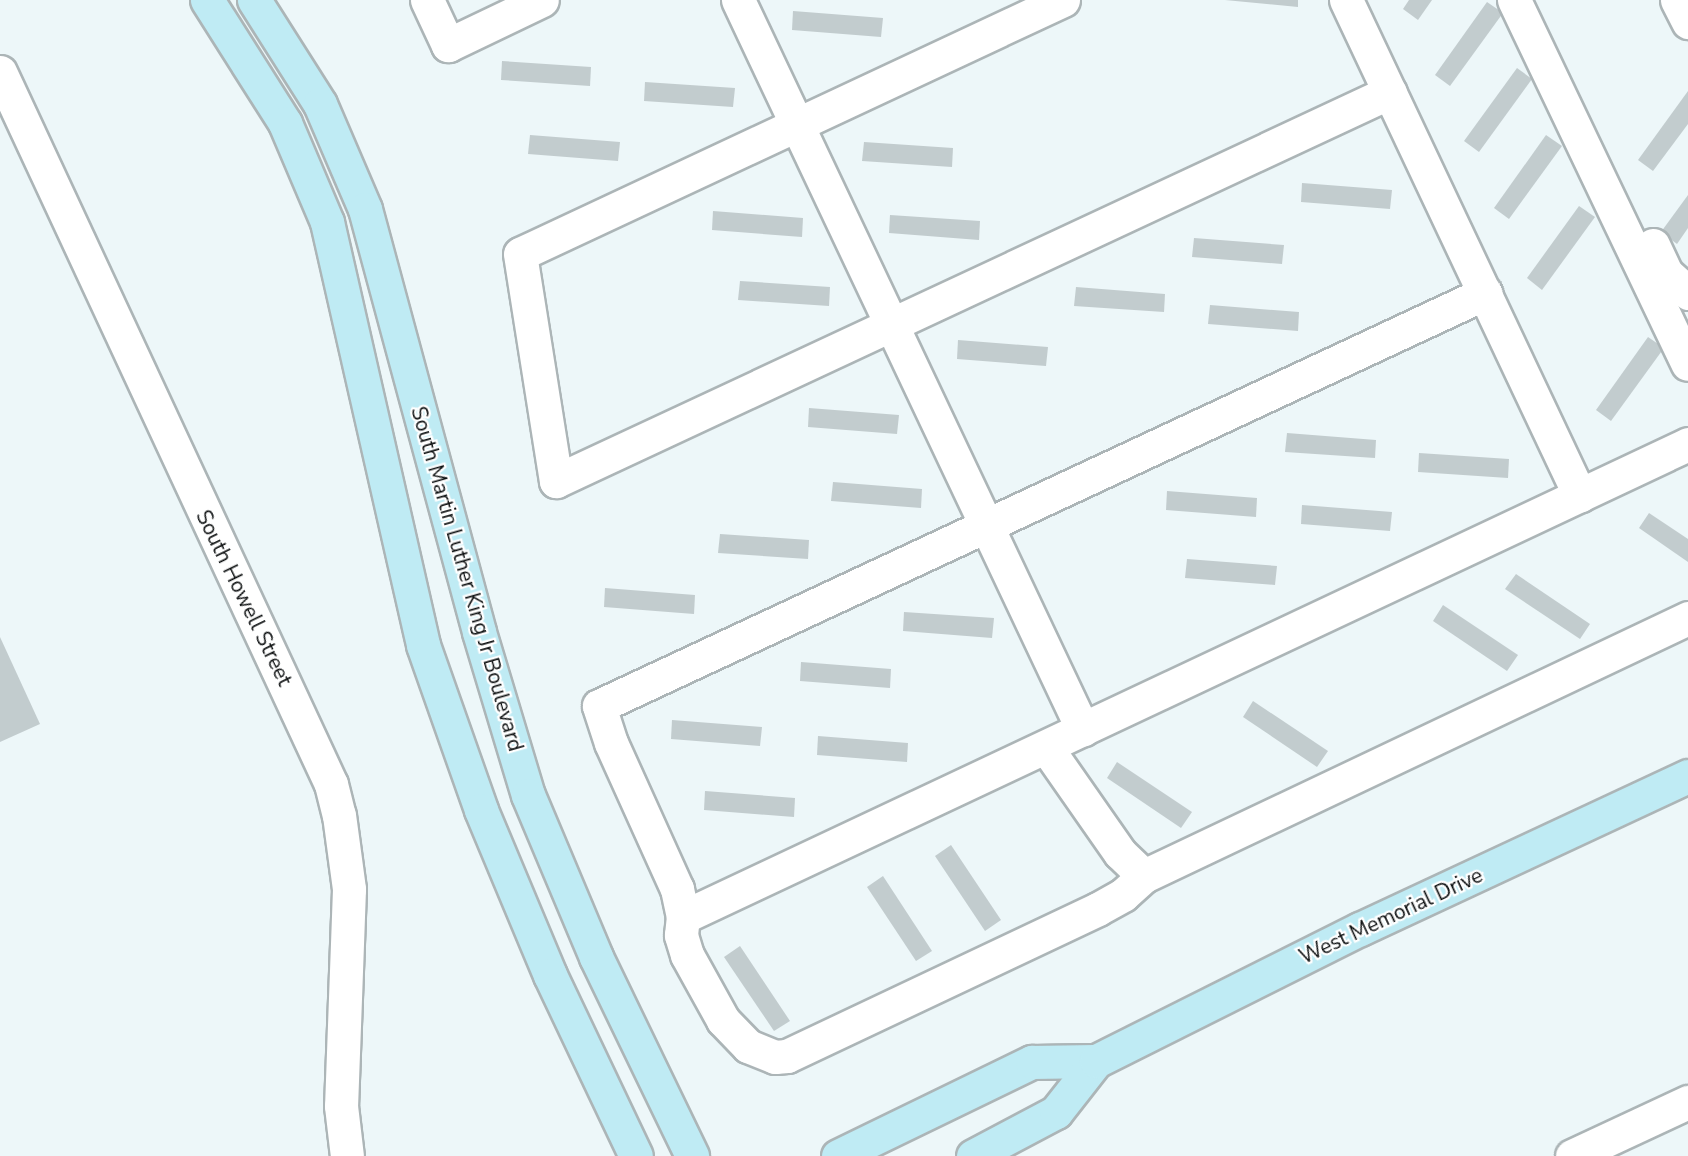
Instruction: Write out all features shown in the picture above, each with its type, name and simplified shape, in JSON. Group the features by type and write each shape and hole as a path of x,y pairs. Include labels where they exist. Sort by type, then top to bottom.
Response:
{"main road":[{"path":"207,0 285,123 327,222 423,645 481,810 550,975 636,1156"},
{"name":"South Martin Luther King Jr Boulevard","path":"254,0 320,104 365,209 479,632 528,795 596,957 692,1156"},
{"name":"West Memorial Drive","path":"973,1156 1056,1112 1096,1061 1360,929 1688,776"},
{"name":"West Memorial Drive","path":"838,1156 1032,1062 1096,1061"}],"street":[{"path":"427,0 448,45 542,0"},
{"path":"738,0 1083,730"},
{"path":"1063,0 520,254 556,482 1390,93"},
{"path":"1346,0 1580,496"},
{"path":"1514,0 1688,364"},
{"path":"1536,0 1666,273 1688,293"},
{"path":"1677,0 1688,22"},
{"name":"South Howell Street","path":"0,72 331,783 339,816 349,889 341,1106 347,1156"},
{"path":"1485,293 988,527 599,706 611,743 677,889 683,917 681,934 687,955 723,1020 748,1046 775,1057 787,1056 1098,909 1123,895 1144,876 1688,618"},
{"path":"683,917 1688,444"},
{"path":"1046,747 1120,853 1144,876"},
{"path":"1572,1156 1688,1102"}],"building":[{"path":"1225,0 1298,0 1298,7"},
{"path":"1409,0 1432,0 1418,20 1403,9"},
{"path":"1487,2 1503,13 1450,86 1435,75"},
{"path":"793,11 883,18 881,37 792,30"},
{"path":"502,61 591,67 590,86 501,80"},
{"path":"1517,68 1532,79 1479,152 1464,141"},
{"path":"645,82 735,88 733,107 644,101"},
{"path":"1688,91 1688,124 1653,171 1638,160"},
{"path":"530,135 620,142 618,161 528,154"},
{"path":"1546,135 1562,146 1509,219 1494,208"},
{"path":"864,142 953,148 952,167 862,161"},
{"path":"1302,183 1392,190 1390,209 1301,202"},
{"path":"1688,195 1688,228 1677,244 1661,232"},
{"path":"1579,206 1595,217 1542,290 1527,278"},
{"path":"713,211 803,218 802,237 712,230"},
{"path":"890,215 980,221 979,240 889,233"},
{"path":"1194,238 1284,245 1282,264 1192,257"},
{"path":"740,281 830,287 829,306 738,300"},
{"path":"1076,287 1165,294 1164,312 1074,306"},
{"path":"1210,305 1299,312 1298,331 1208,324"},
{"path":"1648,337 1664,348 1611,421 1596,410"},
{"path":"958,340 1048,347 1046,366 957,359"},
{"path":"809,408 899,415 897,434 808,427"},
{"path":"1287,433 1376,440 1375,458 1285,452"},
{"path":"1419,453 1509,459 1508,478 1418,472"},
{"path":"833,482 922,489 921,508 831,501"},
{"path":"1167,491 1257,498 1256,517 1166,510"},
{"path":"1302,505 1392,512 1390,531 1301,524"},
{"path":"1649,513 1688,539 1688,562 1639,528"},
{"path":"720,534 809,540 808,559 718,553"},
{"path":"1187,559 1277,566 1275,585 1185,578"},
{"path":"1516,574 1590,624 1580,639 1505,589"},
{"path":"605,588 695,595 694,614 604,607"},
{"path":"1443,605 1518,655 1507,671 1433,621"},
{"path":"904,612 994,618 992,638 903,631"},
{"path":"0,637 40,724 0,742"},
{"path":"801,662 891,669 890,688 800,681"},
{"path":"1253,701 1328,751 1317,767 1243,717"},
{"path":"672,720 762,727 760,746 671,739"},
{"path":"818,736 908,743 907,762 817,755"},
{"path":"1117,762 1192,812 1181,828 1107,778"},
{"path":"705,791 795,798 794,817 704,810"},
{"path":"951,845 1001,920 985,931 935,856"},
{"path":"883,876 932,951 916,961 867,887"},
{"path":"740,946 790,1021 774,1031 724,957"}]}
